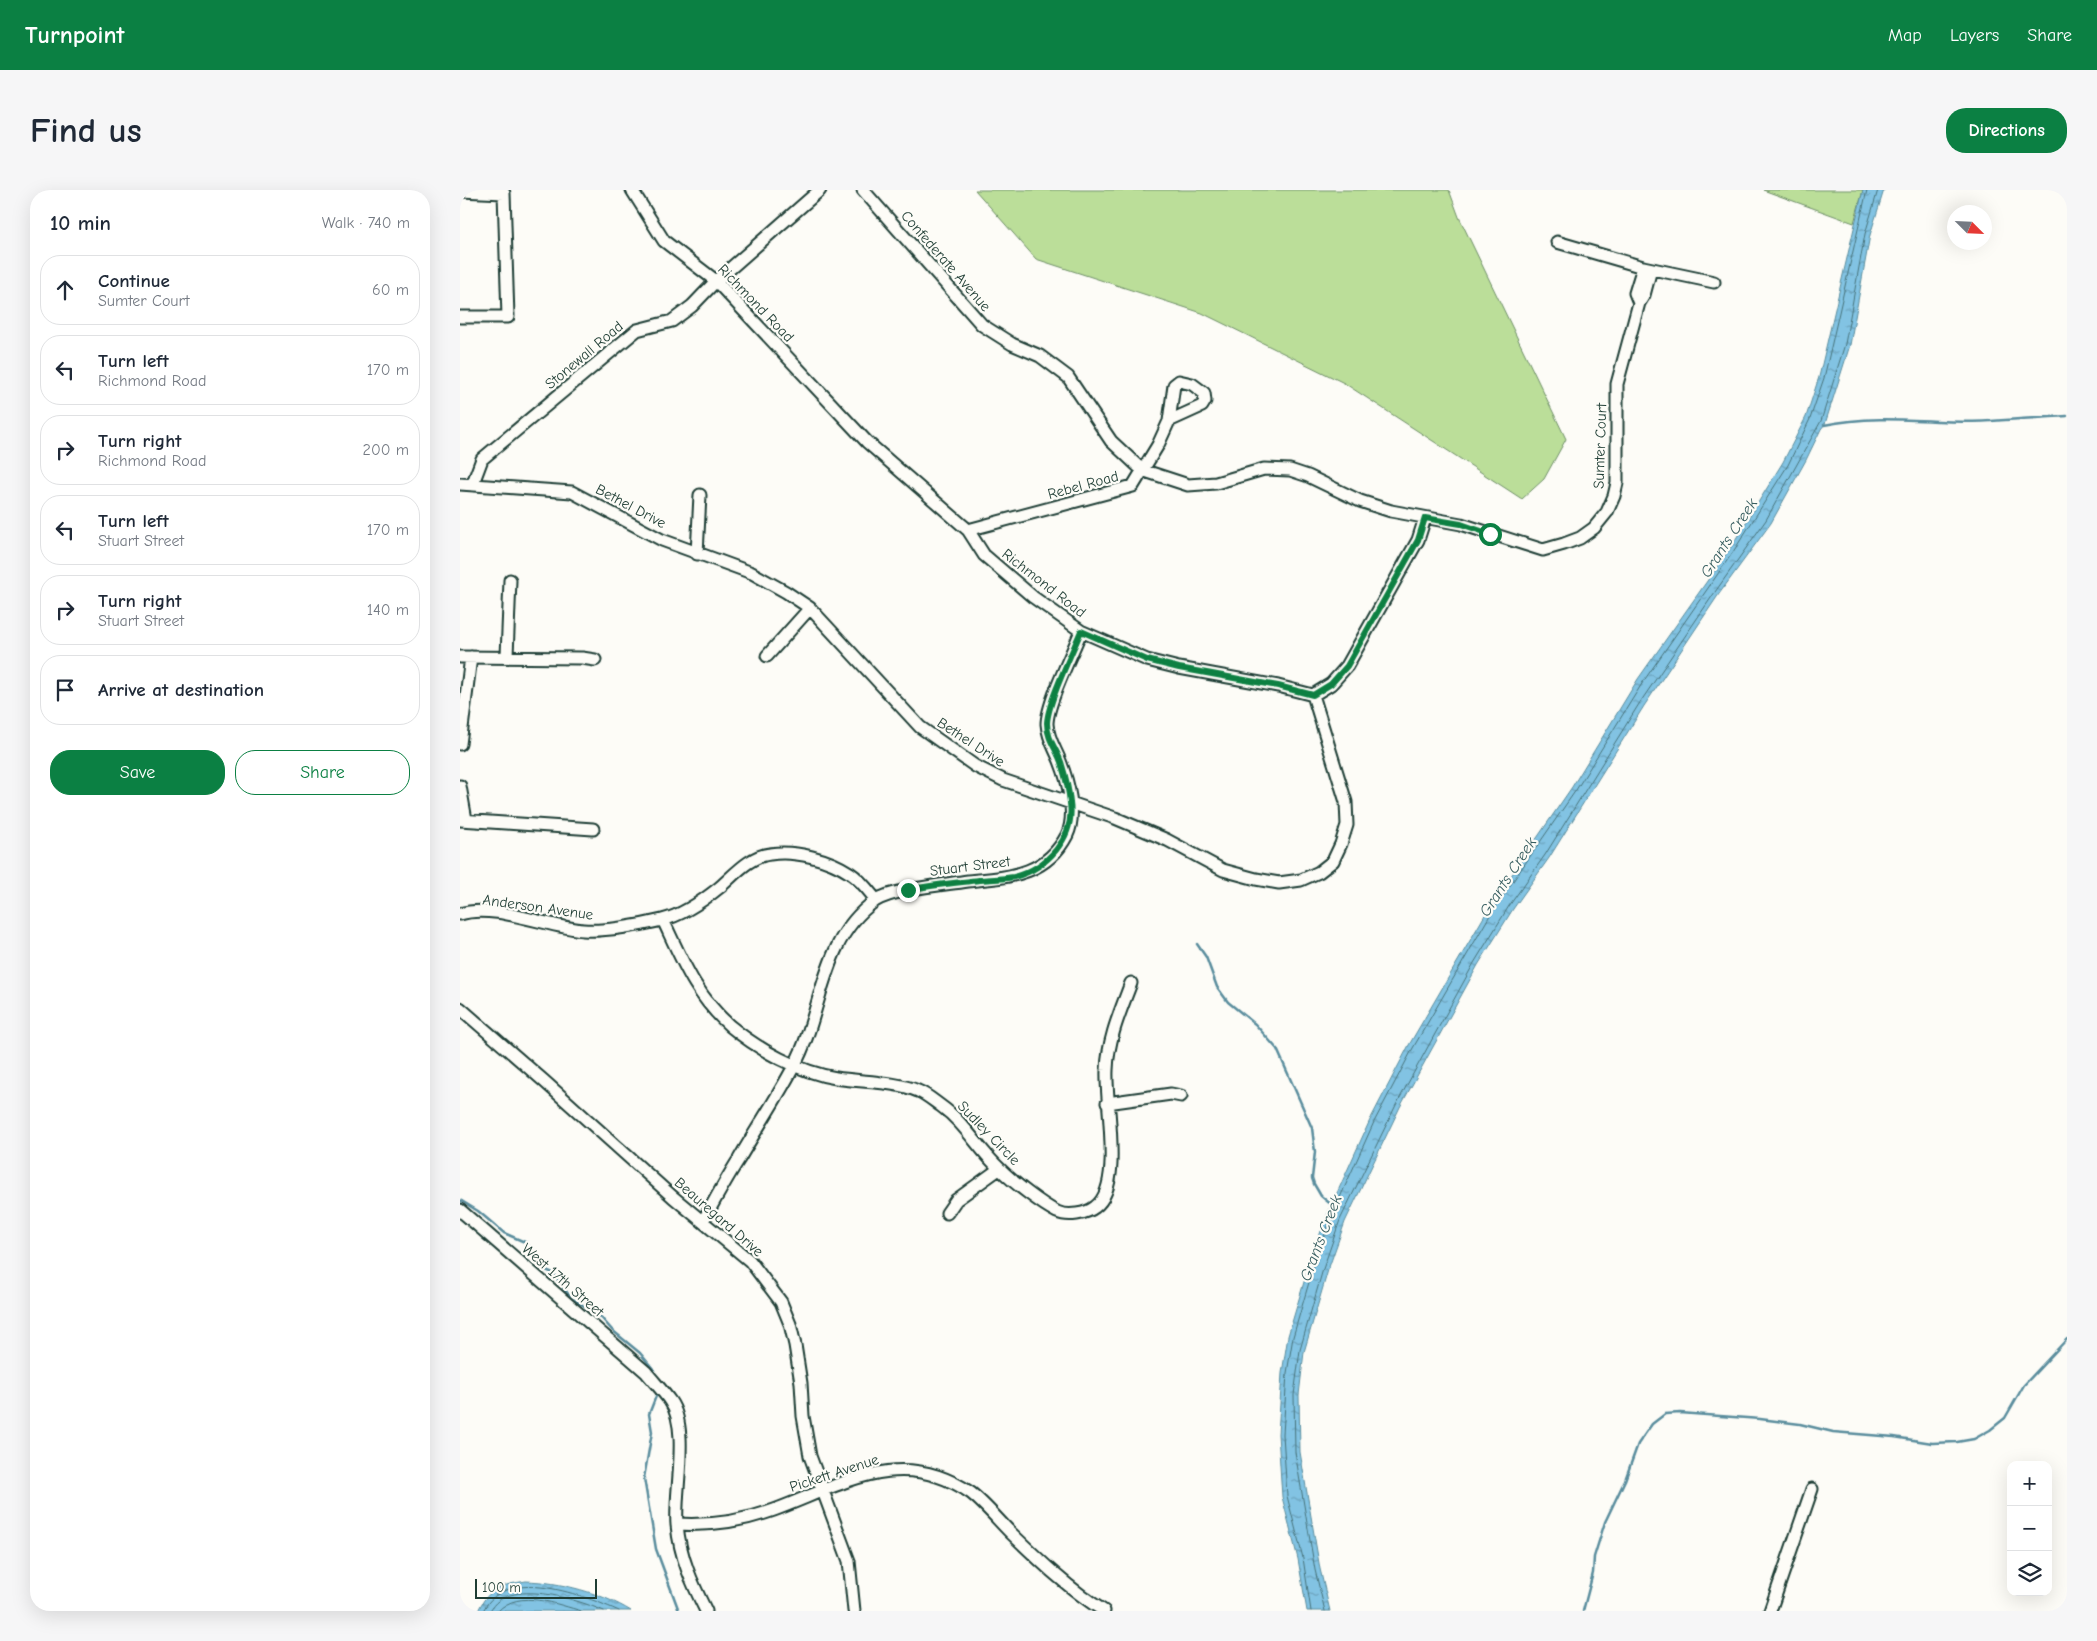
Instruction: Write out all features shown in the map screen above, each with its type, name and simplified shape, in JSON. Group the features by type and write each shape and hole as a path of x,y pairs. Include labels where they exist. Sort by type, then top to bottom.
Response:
{"street":[{"name":"Richmond Road","path":"632,190 664,241 716,281 867,442 968,530 984,555 1033,597 1081,631 1147,660 1179,668 1278,686 1313,695"},
{"name":"Stonewall Road","path":"473,483 482,459 637,330 672,321 692,306 716,281 820,190"},
{"name":"Confederate Avenue","path":"863,190 982,325 1012,344 1040,356 1068,377 1111,441 1142,470 1188,485 1216,482 1264,469 1290,470 1308,476 1360,501 1390,511 1425,518"},
{"path":"460,191 504,193 508,317 460,317"},
{"path":"1557,242 1647,268 1714,282"},
{"name":"Sumter Court","path":"1425,518 1461,524 1543,550 1580,538 1594,528 1607,512 1614,496 1616,483 1617,384 1639,303 1644,295 1647,268"},
{"name":"Rebel Road","path":"968,530 1133,486 1158,445 1169,420"},
{"name":"Bethel Drive","path":"460,484 473,483 572,492 662,540 752,573 810,608 920,727 975,766 1003,780 1070,802 1167,840 1223,870 1279,883 1301,880 1319,872 1333,861 1342,844 1347,825 1346,802 1313,695"},
{"path":"697,554 700,495"},
{"path":"1313,695 1331,684 1347,666 1418,540 1425,518"},
{"path":"507,656 510,580"},
{"path":"767,656 810,608"},
{"name":"Stuart Street","path":"703,1221 739,1158 760,1128 795,1065 808,1036 826,972 840,939 854,920 876,900 899,892 932,885 1013,877 1035,868 1052,855 1068,834 1072,818 1070,802 1060,761 1050,742 1047,723 1051,707 1081,631"},
{"path":"460,744 465,657 507,656 595,660"},
{"path":"460,786 463,820 593,829"},
{"name":"Anderson Avenue","path":"460,914 467,912 499,913 582,930 599,931 663,920 698,904 745,864 769,854 798,854 830,864 850,873 865,886 876,900"},
{"name":"Sudley Circle","path":"663,920 691,979 707,1004 757,1046 795,1065 834,1078 882,1083 918,1091 942,1106 958,1120 1000,1169 1059,1213 1077,1214 1094,1208 1105,1199 1110,1183 1112,1164 1106,1070 1111,1037 1131,983"},
{"name":"Beauregard Drive","path":"460,1008 673,1196 750,1261 781,1302 792,1331 801,1383 803,1416 808,1446 822,1490 849,1560 854,1611"},
{"path":"1107,1103 1171,1094 1180,1096"},
{"path":"946,1213 956,1200 1000,1169"},
{"name":"West 17th Street","path":"460,1210 646,1372 671,1402 680,1424 677,1524 681,1550 690,1579 706,1611"},
{"name":"Pickett Avenue","path":"677,1524 703,1526 734,1521 772,1510 822,1490 866,1476 894,1470 917,1470 943,1478 972,1494 1054,1574 1080,1596 1104,1611"},
{"path":"1770,1611 1812,1489"}],"green space":[{"path":"975,190 1449,190 1459,217 1566,439 1544,479 1522,499 1344,383 1202,313 1036,259"},
{"path":"1763,190 1863,190 1854,223"}],"water":[{"name":"Grants Creek","path":"1863,190 1884,190 1870,235 1850,345 1825,424 1771,523 1719,594 1644,706 1549,858 1513,909 1478,965 1400,1107 1345,1222 1328,1270 1304,1352 1299,1395 1300,1452 1320,1569 1330,1611 1307,1611 1298,1559 1282,1497 1278,1434 1282,1373 1288,1336 1312,1255 1328,1213 1370,1120 1409,1045 1489,908 1572,787 1638,679 1729,550 1783,462 1806,417 1819,377"},
{"path":"526,1581 567,1586 607,1599 631,1611 478,1611 491,1592 503,1586"}],"waterway":[{"path":"1824,425 1866,420 1895,419 1970,422 2067,416"},
{"name":"Grants Creek","path":"1197,944 1206,957 1217,987 1228,1002 1255,1024 1277,1049 1312,1128 1315,1152 1312,1178 1314,1184 1321,1196 1333,1206"},
{"path":"460,1200 478,1211 504,1233 527,1243 537,1261 546,1270 553,1273 571,1298 598,1314 612,1330 640,1353 654,1370 655,1376"},
{"path":"1583,1611 1593,1573 1594,1557 1605,1522 1625,1480 1638,1444 1652,1424 1665,1414 1680,1413 1760,1419 1800,1424 1833,1432 1894,1437 1932,1443 1974,1439 1990,1430 2005,1418 2024,1385 2067,1339"},
{"path":"658,1391 649,1414 652,1432 644,1478 656,1549 679,1611"}],"route":[{"path":"908,890 932,885 1013,877 1035,868 1052,855 1068,834 1072,818 1070,802 1060,761 1050,742 1047,723 1051,707 1081,631 1147,660 1179,668 1278,686 1313,695 1331,684 1347,666 1418,540 1425,518 1461,524 1490,534"}]}
